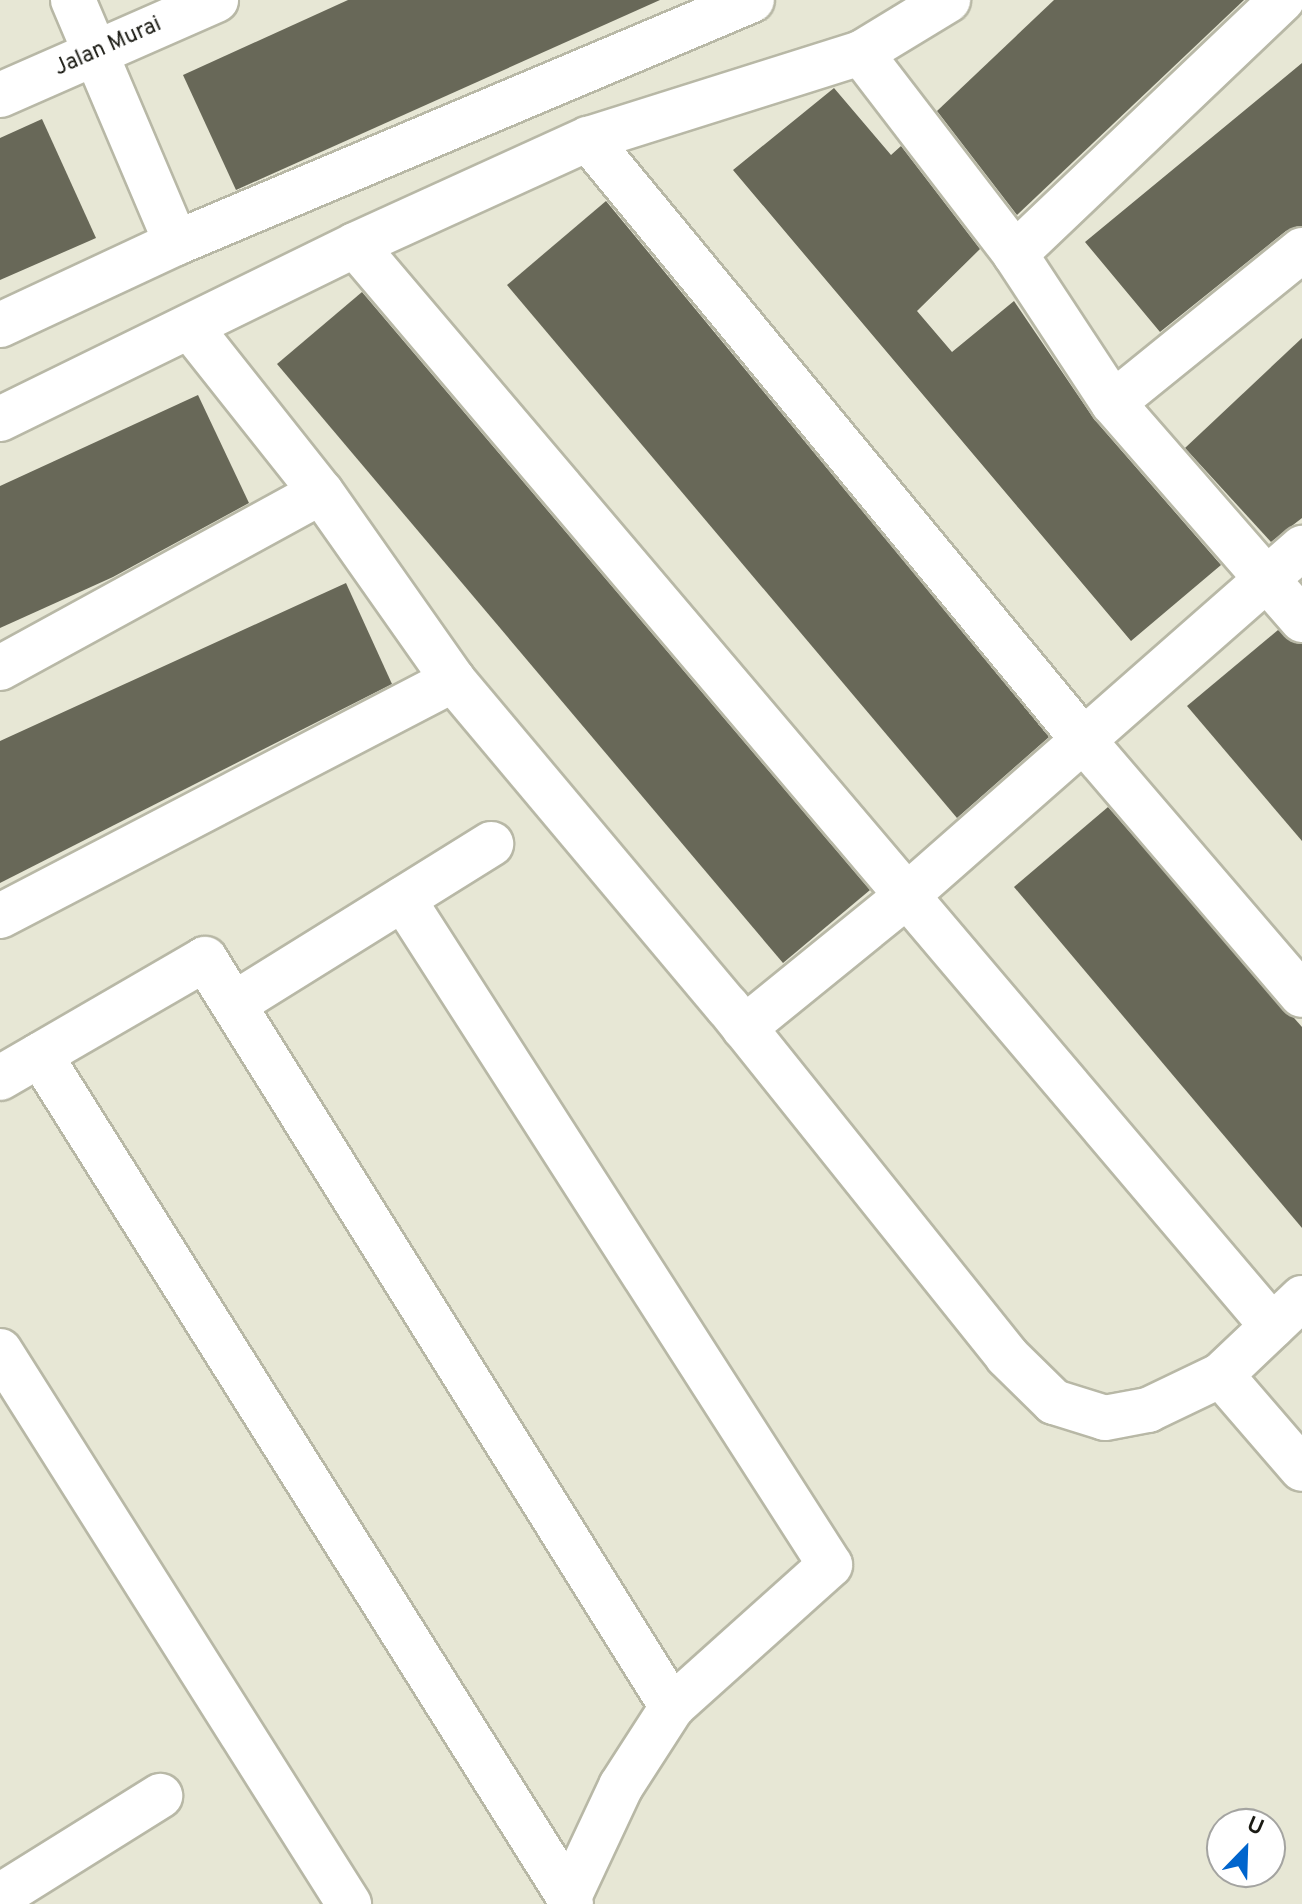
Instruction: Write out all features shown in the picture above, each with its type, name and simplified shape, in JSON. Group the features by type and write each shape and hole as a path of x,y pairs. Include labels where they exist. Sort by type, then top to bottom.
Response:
{"street":[{"path":"73,0 176,243"},
{"name":"Jalan Murai","path":"0,95 216,0"},
{"path":"0,325 176,243 752,0"},
{"path":"0,419 355,245 588,139 861,53 948,0"},
{"path":"1015,254 1282,0"},
{"path":"861,53 1015,254 1113,403 1302,620"},
{"path":"588,139 1085,742 1302,995"},
{"path":"190,327 321,492 453,680 744,1028 1007,1356 1054,1402 1105,1418 1148,1410 1221,1375 1287,1312 905,897 355,245"},
{"path":"1113,403 1302,250"},
{"path":"0,668 321,492"},
{"path":"744,1028 905,897 1085,742 1302,548"},
{"path":"0,916 453,680"},
{"path":"234,1004 491,844"},
{"path":"403,899 830,1565 672,1707 621,1786 570,1900"},
{"path":"0,1078 205,959 672,1707"},
{"path":"40,1055 570,1900"},
{"path":"0,1351 349,1904"},
{"path":"1221,1375 1302,1469"},
{"path":"0,1896 160,1796"}],"building":[{"path":"348,0 660,0 236,190 183,75"},
{"path":"1054,0 1244,0 1017,215 937,111"},
{"path":"1302,63 1302,226 1286,231 1160,332 1085,242"},
{"path":"834,88 891,155 901,146 980,249 917,311 952,352 1014,301 1094,419 1221,565 1131,641 733,170"},
{"path":"42,119 96,238 0,280 0,138"},
{"path":"606,201 1049,737 957,818 507,285"},
{"path":"362,292 870,890 783,963 277,364"},
{"path":"1302,338 1302,518 1271,542 1185,448"},
{"path":"198,395 249,503 113,577 0,628 0,486"},
{"path":"346,583 392,684 0,883 0,741"},
{"path":"1278,630 1302,644 1302,841 1187,706"},
{"path":"1108,807 1302,1027 1302,1228 1014,887"}]}
